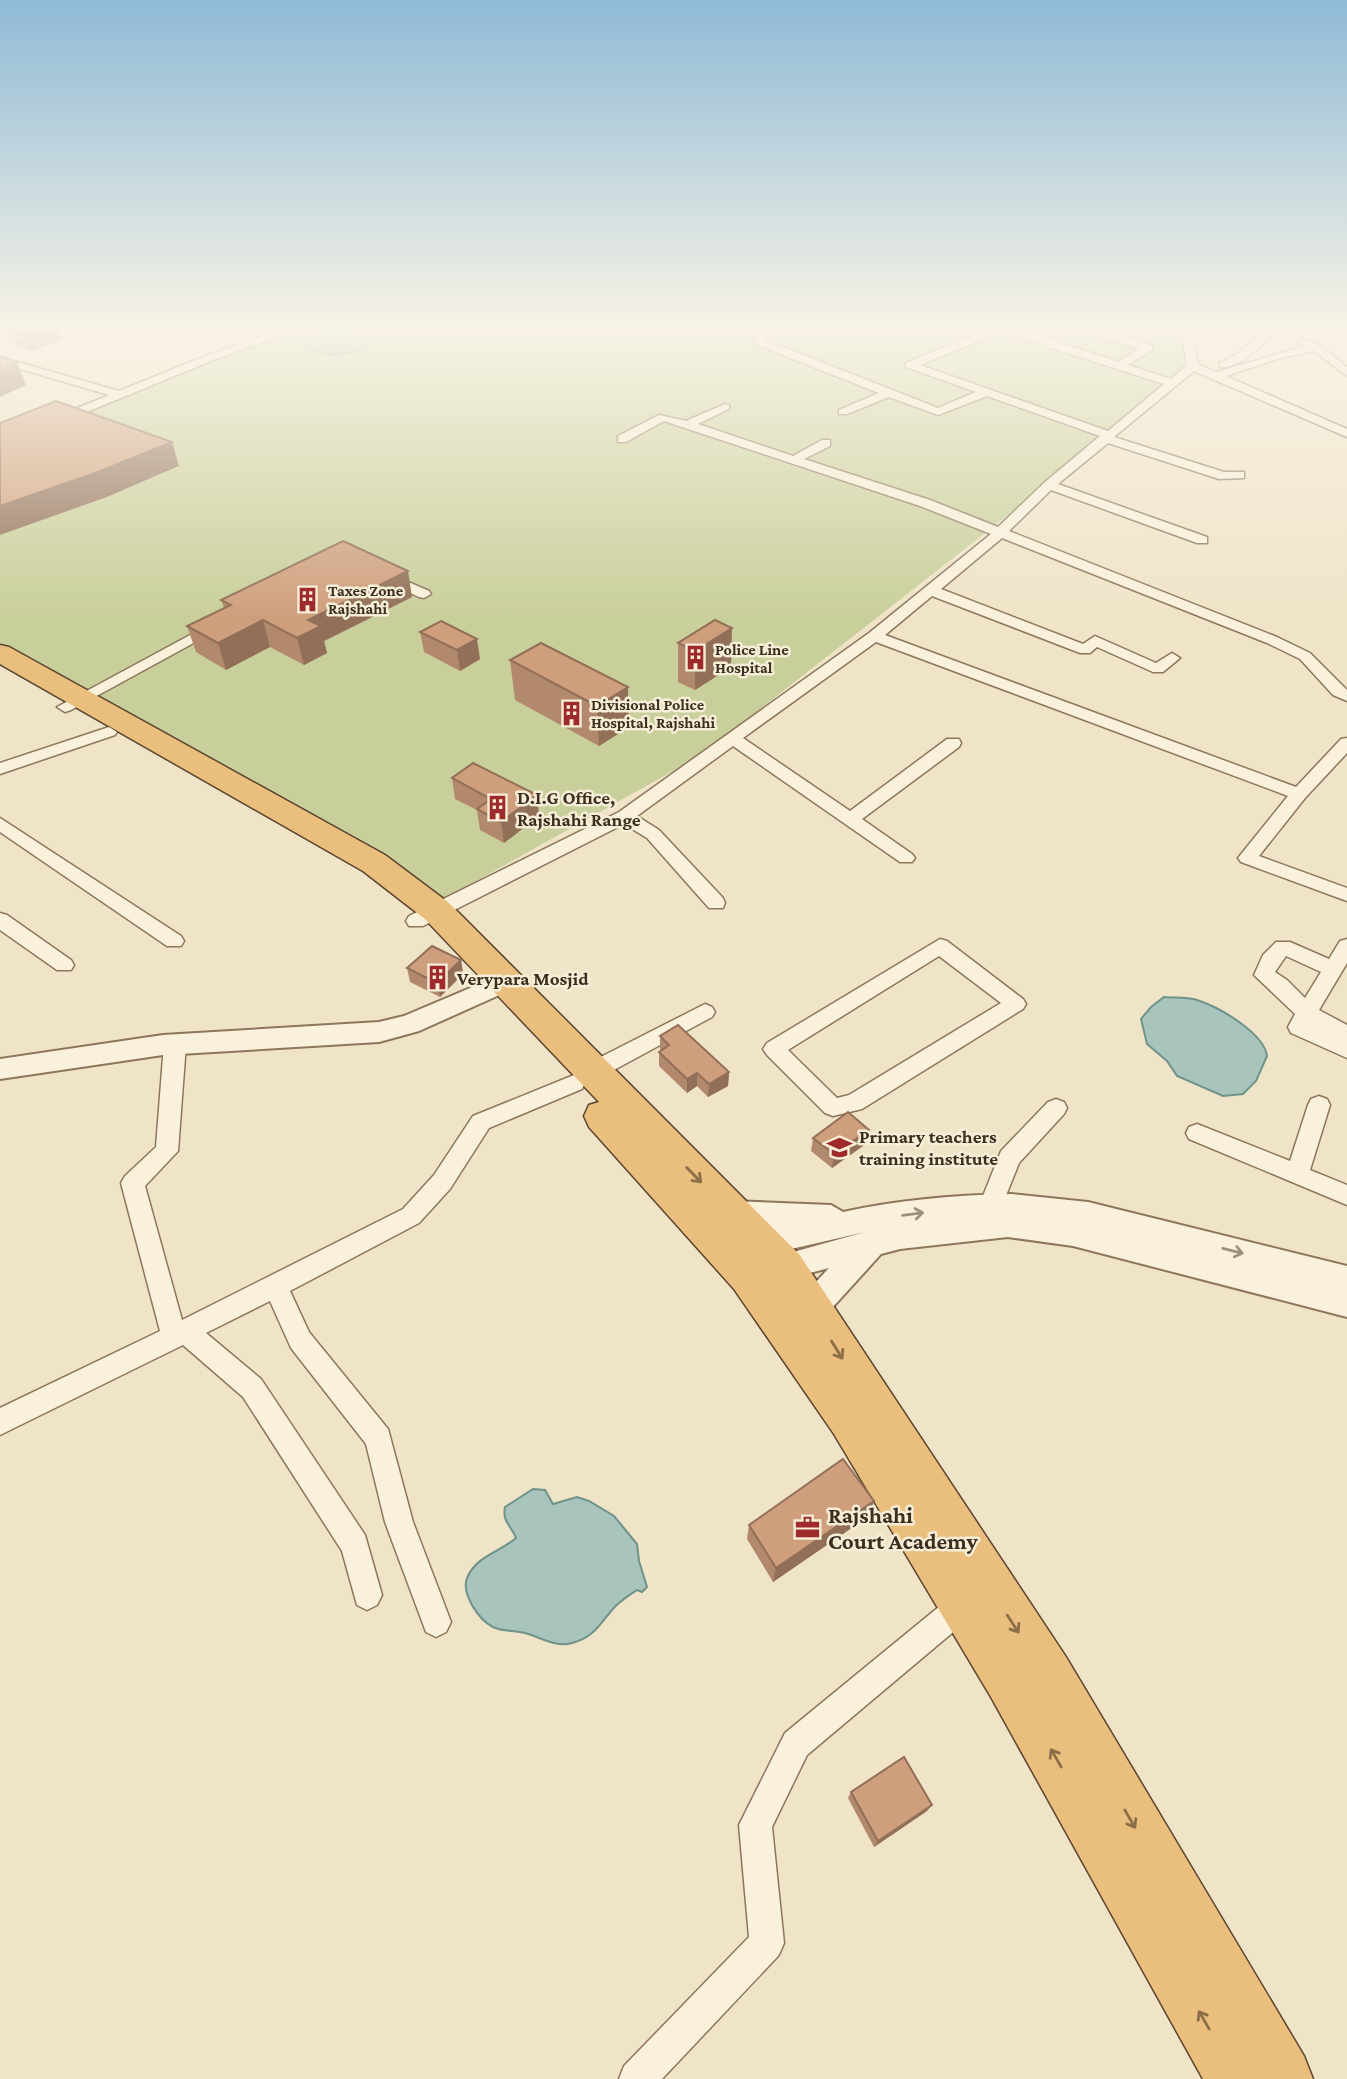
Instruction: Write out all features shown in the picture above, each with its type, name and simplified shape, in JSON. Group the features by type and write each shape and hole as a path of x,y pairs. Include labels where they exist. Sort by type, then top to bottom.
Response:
{"highway":[{"path":"0,653 73,703 109,732 368,879 426,916"},
{"path":"0,671 73,703 374,863 750,1250 811,1309 977,1596 1010,1678 1238,2079"},
{"path":"750,1250 850,1418 977,1596 1046,1676 1281,2079"}],"street":[{"path":"44,426 51,423"},
{"path":"622,439 652,423"},
{"path":"681,423 925,503 1272,640 1305,656 1339,692 1347,696"},
{"path":"687,425 691,423"},
{"path":"1071,423 1195,468 1223,476 1240,475"},
{"path":"426,916 625,816 874,636 1000,533 1049,485 1123,423"},
{"path":"1324,423 1347,433"},
{"path":"794,460 826,443"},
{"path":"1049,485 1202,540"},
{"path":"366,567 424,594"},
{"path":"931,590 1085,650 1096,641 1158,668 1172,658"},
{"path":"73,703 224,621"},
{"path":"874,636 1299,794"},
{"path":"0,769 109,732"},
{"path":"732,738 906,858"},
{"path":"850,819 953,743"},
{"path":"1344,750 1299,794 1247,858 1347,895"},
{"path":"625,816 653,834 716,903"},
{"path":"0,824 174,941"},
{"path":"0,920 64,965"},
{"path":"940,946 1016,1004 854,1103 833,1107 774,1049 940,946"},
{"path":"1347,946 1337,975 1298,1027 1347,1051"},
{"path":"1337,975 1283,947 1270,960 1264,975 1280,985 1307,1013 1347,1034"},
{"path":"0,1069 175,1044 379,1032 410,1024 496,986"},
{"path":"0,1422 411,1216 442,1182 481,1122 584,1077 705,1012"},
{"path":"175,1044 166,1151 133,1183 180,1334 252,1388 355,1545 367,1595"},
{"path":"1297,1175 1319,1105"},
{"path":"991,1206 1009,1157 1056,1108"},
{"path":"1197,1133 1347,1195"},
{"path":"750,1250 870,1231 991,1206 1011,1206 1088,1215 1347,1280"},
{"path":"750,1250 870,1231 900,1236 1008,1224 1073,1233 1347,1303"},
{"path":"811,1309 870,1231"},
{"path":"276,1286 300,1340 378,1438 399,1522 436,1622"},
{"path":"638,2079 766,1944 755,1825 796,1744 977,1596"}],"green space":[{"path":"60,423 1121,423 1026,501 732,731 682,766 444,899 0,648 0,535 107,497 178,467"}],"water":[{"path":"1164,997 1189,998 1206,1003 1239,1022 1258,1039 1267,1056 1256,1081 1243,1094 1223,1096 1177,1076 1167,1061 1147,1044 1141,1019"},
{"path":"533,1489 545,1490 553,1504 577,1497 589,1501 614,1516 637,1544 647,1587 642,1592 637,1590 624,1599 590,1634 572,1643 554,1643 525,1633 493,1627 477,1613 469,1599 467,1578 476,1564 516,1538 506,1520 505,1507"}],"building":[{"path":"0,423 118,423 172,442 98,472 0,506"},
{"path":"343,541 408,571 308,620 321,626 297,638 263,620 218,643 187,626 231,605 221,600"},
{"path":"715,620 732,628 695,651 678,643"},
{"path":"441,621 477,639 457,650 420,632"},
{"path":"541,643 628,687 597,706 510,660"},
{"path":"473,763 537,795 501,822 477,809 491,799 452,778"},
{"path":"432,946 461,960 437,983 407,968"},
{"path":"678,1025 729,1072 709,1084 697,1073 687,1079 659,1052 669,1045 660,1036"},
{"path":"848,1112 869,1130 834,1154 813,1138"},
{"name":"Rajshahi Court Academy","path":"843,1459 874,1501 776,1568 749,1525"},
{"path":"904,1757 932,1805 878,1841 851,1792"}],"place":[{"name":"Taxes Zone Rajshahi","path":"308,599"},
{"name":"Police Line Hospital","path":"695,658"},
{"name":"Divisional Police Hospital, Rajshahi","path":"571,713"},
{"name":"D.I.G Office, Rajshahi Range","path":"497,808"},
{"name":"Verypara Mosjid","path":"437,978"},
{"name":"Primary teachers training institute","path":"839,1147"},
{"name":"Rajshahi Court Academy","path":"808,1528"}]}
